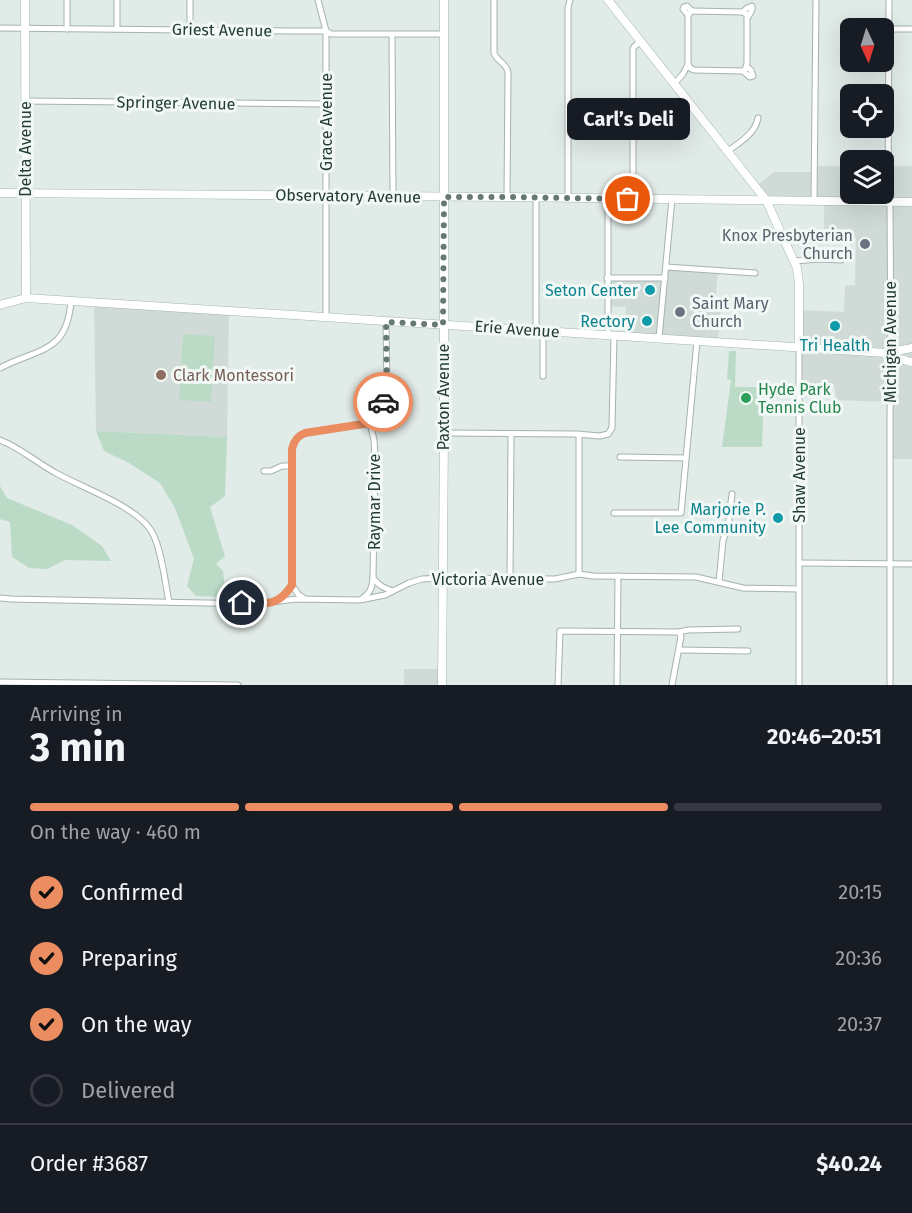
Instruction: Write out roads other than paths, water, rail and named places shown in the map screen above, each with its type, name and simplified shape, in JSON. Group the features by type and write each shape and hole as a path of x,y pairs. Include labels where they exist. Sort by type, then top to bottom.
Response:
{"street":[{"name":"Delta Avenue","path":"25,0 26,298"},
{"path":"67,0 68,29"},
{"path":"117,0 117,29"},
{"path":"190,0 190,30"},
{"name":"Grace Avenue","path":"318,0 326,31 326,317"},
{"name":"Paxton Avenue","path":"442,685 444,0"},
{"path":"494,0 494,52 508,72 507,197"},
{"path":"568,198 568,8 570,0"},
{"name":"Shaw Avenue","path":"608,0 766,200 795,261 799,284 799,685"},
{"path":"814,201 816,0"},
{"name":"Michigan Avenue","path":"889,0 889,18"},
{"path":"683,74 694,70 745,69 748,17 752,6 742,12"},
{"path":"675,83 688,64 690,13 742,12 748,17"},
{"name":"Griest Avenue","path":"0,28 444,34"},
{"path":"894,29 912,29"},
{"path":"392,34 393,197"},
{"path":"633,199 633,50 640,41"},
{"path":"688,64 694,70"},
{"name":"Michigan Avenue","path":"888,150 889,72"},
{"name":"Springer Avenue","path":"26,101 326,104"},
{"path":"728,152 755,129 758,118"},
{"name":"Observatory Avenue","path":"0,193 840,201"},
{"path":"536,198 539,331 543,376"},
{"path":"444,433 604,435 611,431 611,335 607,278 608,199"},
{"path":"659,338 672,199"},
{"name":"Observatory Avenue","path":"894,202 912,202"},
{"name":"Michigan Avenue","path":"889,204 890,685"},
{"path":"795,261 841,260"},
{"path":"666,267 755,273"},
{"path":"607,278 664,278"},
{"name":"Erie Avenue","path":"0,305 26,298 890,353 912,362"},
{"path":"0,369 11,362 45,350 56,341 64,331 69,319 71,301"},
{"path":"305,599 292,585 293,445 301,435 370,423 384,401 387,390 386,322"},
{"path":"614,513 681,513 697,341"},
{"path":"912,348 909,350 908,357 912,362"},
{"name":"Erie Avenue","path":"890,353 912,348"},
{"name":"Raymar Drive","path":"360,600 373,586 375,459 370,423"},
{"path":"510,578 511,434"},
{"path":"579,434 579,574"},
{"path":"0,440 55,473 132,511 143,520 153,533 169,602"},
{"path":"620,457 686,458"},
{"path":"264,471 292,466"},
{"path":"718,582 732,494"},
{"path":"799,563 912,564"},
{"name":"Victoria Avenue","path":"0,598 254,604 305,599 360,600 373,598 422,579 555,579 579,574 696,577 742,588 798,589"},
{"path":"617,685 618,576"},
{"path":"373,578 382,588 393,591"},
{"path":"279,601 292,585"},
{"path":"558,685 560,631 679,632 738,629"},
{"path":"672,685 681,637 679,632"},
{"path":"679,650 748,651"},
{"path":"0,682 238,685"}],"place":[{"name":"Carl’s Deli","path":"628,199"},
{"name":"Knox Presbyterian Church","path":"865,244"},
{"name":"Seton Center","path":"650,290"},
{"name":"Saint Mary Church","path":"680,312"},
{"name":"Rectory","path":"647,321"},
{"name":"Tri Health","path":"835,326"},
{"name":"Clark Montessori","path":"161,375"},
{"name":"Hyde Park Tennis Club","path":"746,398"},
{"name":"Marjorie P. Lee Community","path":"778,518"}]}
